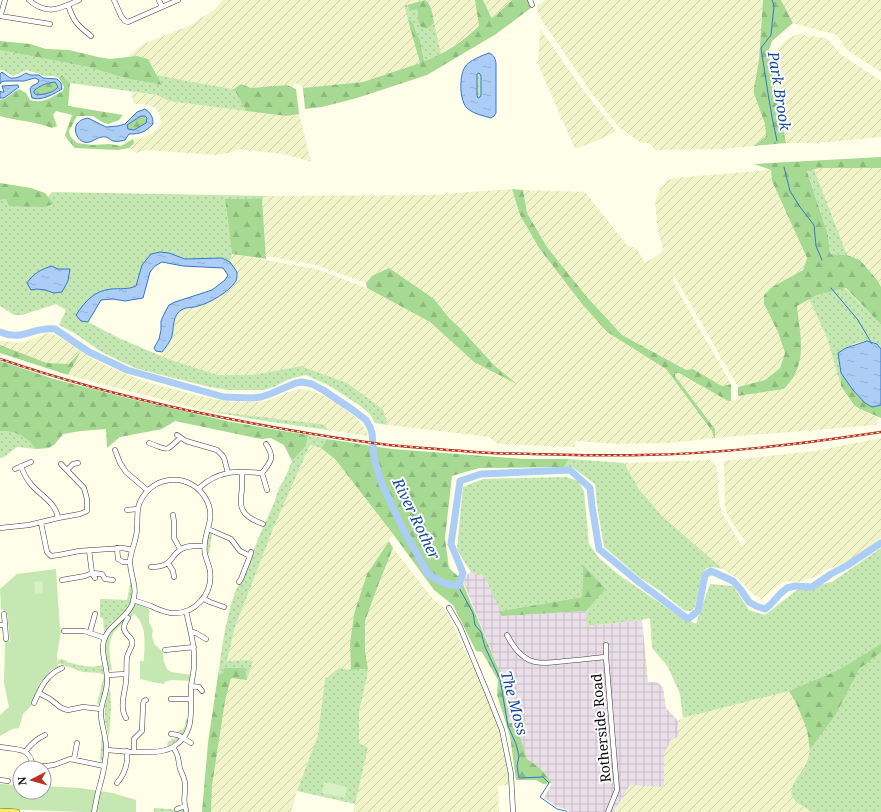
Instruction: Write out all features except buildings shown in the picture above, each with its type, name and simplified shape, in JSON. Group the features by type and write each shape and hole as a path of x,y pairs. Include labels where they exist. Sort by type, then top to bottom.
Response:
{"main road":[{"path":"0,811 17,812"}],"street":[{"path":"5,0 0,16 50,24"},
{"path":"29,0 43,9 53,10 79,0"},
{"path":"114,0 121,16 128,22 178,0"},
{"path":"159,0 162,7"},
{"path":"530,0 532,5"},
{"path":"68,5 73,19 91,36"},
{"path":"149,443 163,449 170,448 179,436 190,443 217,450 224,458 228,473"},
{"path":"198,489 212,478 228,473 262,472 271,460 271,453 266,444"},
{"path":"115,450 120,463 126,472 147,490"},
{"path":"15,469 31,462"},
{"path":"67,470 73,464 78,463"},
{"path":"0,528 29,525 80,514 87,511 87,499 84,488 61,464"},
{"path":"21,466 26,479 56,508 58,518"},
{"path":"242,472 240,500 243,511 249,517 263,524"},
{"path":"262,472 267,490"},
{"path":"94,812 106,750 106,738 101,717 101,709 107,686 103,645 112,626 128,611 134,600 135,587 130,562 138,530 138,509 140,500 147,490 158,482 177,479 185,481 198,489 205,497 209,506 211,517 205,536 204,546 210,576 208,590 204,599 192,608 181,612 170,613 134,600"},
{"path":"127,510 138,509"},
{"path":"173,515 174,538 180,549"},
{"path":"41,522 47,552 50,556 88,550 117,548 132,550"},
{"path":"208,529 231,539 240,551 251,554 242,579 239,582"},
{"path":"151,567 162,566 168,563 180,549 189,546 204,546"},
{"path":"117,548 118,559 123,562 130,562"},
{"path":"88,550 92,573 95,578"},
{"path":"168,563 174,576"},
{"path":"62,580 85,576 92,573 99,573 106,579 113,580"},
{"path":"204,599 224,607"},
{"path":"449,608 460,627 502,730 511,774 513,812"},
{"path":"106,750 159,752 173,747 187,734 192,713 191,686 194,664 194,648 192,632 186,611"},
{"path":"4,614 2,625 6,639"},
{"path":"90,632 95,614"},
{"path":"126,718 123,706 124,692 126,683 127,657 132,645 131,639 124,629 128,618"},
{"path":"64,631 75,630 90,632 105,638"},
{"path":"192,632 206,639"},
{"name":"Rotherside Road","path":"507,635 517,651 532,661 544,662 606,657 617,790 608,812"},
{"path":"606,645 606,657"},
{"path":"165,650 194,648"},
{"path":"34,703 50,674 62,668"},
{"path":"107,675 126,674"},
{"path":"191,686 199,686 202,691"},
{"path":"39,692 64,709 68,710 83,707 101,709"},
{"path":"171,699 191,699"},
{"path":"134,751 134,739 142,731 143,704 146,700"},
{"path":"171,734 178,735 191,743"},
{"path":"25,752 31,744 45,735"},
{"path":"74,759 77,744"},
{"path":"0,747 17,748 29,754 31,760"},
{"path":"173,747 179,757 180,769 185,781 184,796 186,808 177,808"},
{"path":"117,783 126,765 127,751"},
{"path":"52,765 65,760 74,759 104,766"},
{"path":"0,780 8,781"}],"shaded area":[{"path":"471,572 485,577 503,616 586,611 588,626 642,620 648,682 657,682 663,687 666,708 678,721 679,736 664,754 664,788 630,785 614,812 569,812 568,810 558,807 544,798 552,783 540,768 527,759 516,723 509,723 502,678 461,579"}],"green space":[{"path":"223,0 425,0 404,5 420,63 363,82 303,88 301,85 295,83 292,88 287,85 251,88 241,84 234,89 157,75 148,59 126,58 143,44 191,25 215,9"},
{"path":"425,0 475,0 479,26 470,35 441,54 430,6"},
{"path":"425,0 430,7 434,22 426,29 420,26 418,9 411,11 407,5"},
{"path":"475,0 483,0 491,17 493,18 512,0 529,0 531,8 496,34 427,75 357,98 322,107 305,109 303,88 363,82 420,63 408,20 410,19 420,39 424,61 439,55 467,37 479,26"},
{"path":"483,0 512,0 493,19"},
{"path":"545,0 763,0 759,60 754,94 765,124 766,136 754,146 720,149 654,150 652,145 641,143 620,128 593,95 543,22 538,13 537,5"},
{"path":"763,0 781,0 793,23 772,41 769,50 786,143 754,146 766,136 765,124 754,94 759,60"},
{"path":"781,0 881,0 881,72 847,50 837,35 793,23"},
{"path":"404,5 407,5 411,11 418,9 418,19 432,25 434,22 441,54 424,61 420,39 412,21 410,19 408,20"},
{"path":"540,29 583,90 616,131 599,140 575,149 538,64"},
{"path":"798,34 825,38 830,41 840,54 881,81 881,137 818,143 786,143 771,66 778,48 789,38"},
{"path":"0,41 30,44 46,49 69,50 110,59 137,56 148,59 162,85 128,79 88,67 0,50"},
{"path":"0,50 88,67 128,79 161,85 157,75 234,89 246,111 169,101 157,95 70,83 62,75 59,78 45,76 27,70 13,76 3,70 0,70"},
{"path":"479,73 481,76 481,95 480,98 478,98 477,74"},
{"path":"62,75 70,83 68,106 123,115 119,120 108,124 93,116 77,116 69,131 70,136 77,143 92,145 110,144 121,146 133,139 134,143 129,148 118,150 75,148 65,135 72,115 56,111 53,115 57,126 52,128 0,116 0,100 19,89 26,93 30,100 35,101 47,99 63,91 64,87 59,78"},
{"path":"55,82 58,87 54,91 37,95 34,93 36,89 41,86"},
{"path":"241,84 251,88 287,85 296,89 299,114 286,116 246,111 234,89"},
{"path":"131,92 157,95 169,101 286,116 299,114 311,162 284,154 239,149 229,153 215,155 146,150 136,153 129,148 133,143 133,139 143,138 157,130 161,123 158,111 152,106 134,104"},
{"path":"141,116 145,116 147,119 146,123 134,130 128,129 127,125"},
{"path":"881,157 881,168 819,168 807,171 828,235 830,254 847,255 860,260 878,281 881,287 881,325 846,288 817,295 797,306 801,349 798,366 790,382 784,389 738,396 738,387 765,380 780,368 785,353 778,332 764,304 764,295 772,287 803,270 807,258 772,181 771,170 754,164"},
{"path":"881,168 881,287 878,281 860,260 847,255 814,169"},
{"path":"814,169 847,255 830,254 828,235 807,170"},
{"path":"771,170 772,181 807,258 803,270 772,287 764,304 778,332 785,353 780,368 765,380 738,387 674,275 673,281 678,291 731,384 722,386 693,369 686,370 622,335 587,297 547,247 527,213 523,190 585,192 627,245 637,249 645,263 661,253 663,249 658,231 655,202 660,189 667,181 674,178"},
{"path":"0,183 31,188 45,193 54,204 43,207 9,206 6,199 0,200"},
{"path":"512,189 520,215 539,248 582,304 607,332 666,369 712,431 714,438 669,443 618,444 576,441 574,447 498,444 489,437 388,425 383,409 347,383 301,366 252,375 218,375 160,356 172,337 174,321 177,314 182,309 198,306 237,272 230,262 232,254 316,269 367,288 430,322 474,362 515,382 495,366 449,318 434,299 372,276 366,283 316,265 266,256 262,198 267,196 432,195"},
{"path":"512,189 523,190 527,213 547,247 587,297 622,335 686,370 693,369 722,386 731,384 731,401 728,401 679,373 675,373 675,376 715,429 715,438 712,431 666,369 607,332 582,304 539,248 520,215"},
{"path":"52,192 267,196 262,198 225,199 232,254 230,262 222,258 185,259 169,253 142,265 136,286 99,292 86,301 76,315 81,321 88,322 119,338 168,359 218,375 252,375 301,366 347,383 383,409 388,425 375,423 370,414 359,405 330,386 306,375 289,379 274,387 264,390 228,390 210,387 138,369 100,351 76,334 59,325 66,310 56,304 22,315 14,315 0,306 0,200 6,199 54,204 48,197"},
{"path":"262,198 266,259 232,254 225,199"},
{"path":"389,268 434,299 449,318 495,366 517,384 474,362 430,322 367,288 366,283 372,276"},
{"path":"845,288 881,325 881,349 878,345 872,342 862,341 839,353 841,386 827,338 809,299 817,295"},
{"path":"809,299 827,338 841,386 860,409 879,418 876,425 715,438 715,429 675,376 675,372 728,401 738,399 738,396 784,389 798,320 797,306"},
{"path":"47,333 56,335 93,359 116,370 146,382 199,396 225,401 256,402 270,400 285,393 301,389 313,391 337,403 357,418 367,432 368,436 328,430 321,424 203,410 68,375 80,353 69,364 47,363 0,345 0,340 17,343 26,342"},
{"path":"0,345 47,363 69,364 81,351 68,375 0,353"},
{"path":"0,361 54,379 131,399 231,422 308,435 306,446 292,461 284,445 271,438 261,439 175,421 162,429 120,437 107,448 106,429 63,434 55,444 49,448 36,449 25,437 21,435 12,432 0,431"},
{"path":"841,373 855,392 867,404 872,407 881,405 881,418 854,405 841,386"},
{"path":"203,410 321,424 325,425 328,430 265,421"},
{"path":"0,431 12,432 25,437 36,449 17,447 4,457 0,458"},
{"path":"308,435 327,439 321,448 310,445 273,529 235,627 227,661 253,661 247,680 245,668 224,668 224,673 218,675 224,635 236,589 244,577 279,488 292,461 306,446"},
{"path":"881,438 881,538 848,562 825,570 819,575 799,582 786,581 761,599 754,595 740,580 717,564 663,517 639,489 624,463 710,460 717,467 719,501 722,513 742,546 746,543 727,514 725,505 724,461 815,451"},
{"path":"327,439 392,449 524,459 569,459 564,467 479,468 452,476 445,538 449,568 461,579 502,678 509,723 516,723 527,759 540,768 552,783 543,784 536,780 516,780 510,736 497,695 498,680 482,652 476,651 453,605 434,590 335,459 321,448"},
{"path":"310,445 321,448 335,459 393,534 367,574 354,614 350,644 351,670 339,668 325,679 318,735 297,791 291,812 211,812 212,786 225,701 231,678 247,680 252,661 227,661 235,627 273,529"},
{"path":"569,459 624,463 639,489 663,517 723,569 713,567 707,568 702,573 695,607 692,611 685,611 660,591 639,577 604,547 595,484 572,467 564,467"},
{"path":"566,477 578,481 584,491 589,544 599,558 619,575 676,614 696,624 710,584 733,586 749,610 765,615 797,590 832,582 881,548 881,812 812,812 796,802 791,794 792,787 807,762 810,751 804,724 789,691 683,718 680,694 668,667 652,648 650,618 587,626 586,611 606,589 583,566 582,597 500,611 485,577 471,572 457,550 463,487 483,479"},
{"path":"210,533 212,533 209,555 206,544"},
{"path":"389,541 393,548 365,621 365,651 368,669 351,670 350,644 354,614 367,574"},
{"path":"393,548 432,598 445,609 500,727 510,785 498,786 499,812 353,812 368,749 359,744 359,712 368,669 365,651 365,621"},
{"path":"583,565 606,589 586,611 502,616 500,611 582,597"},
{"path":"56,569 61,632 57,655 58,667 50,671 40,683 31,706 23,714 19,728 12,729 0,736 0,715 9,707 4,683 5,642 10,641 7,613 1,609 0,589 17,574"},
{"path":"131,578 132,599 128,607 104,632 103,618 100,618 100,599 127,600"},
{"path":"42,581 43,593 35,594 34,582"},
{"path":"133,600 149,605 149,622 153,630 153,640 155,645 163,653 164,662 167,669 171,672 193,675 192,681 171,680 165,682 164,684 140,679 140,661 144,661 145,642 143,629 134,614 112,635 109,650 112,670 107,671 103,657 105,638 122,617"},
{"path":"881,644 881,652 859,669 836,714 810,749 807,729 796,702 789,691 839,670"},
{"path":"62,659 67,662 85,666 94,667 102,665 104,675 101,673 83,672 58,664 58,660"},
{"path":"224,668 245,668 247,680 231,678 225,701 212,786 211,812 202,812 208,743 218,675 223,673"},
{"path":"339,668 351,670 368,669 359,712 359,743 368,748 355,804 297,791 318,735 325,679"},
{"path":"104,676 106,676 104,691 99,704 97,704"},
{"path":"110,689 111,706 109,737 105,713 106,702"},
{"path":"789,691 796,702 807,729 810,749 808,758 793,785 796,802 811,812 614,812 630,785 664,787 664,754 671,740 679,736 678,721 683,718"},
{"path":"186,719 190,720 184,733 176,742 167,747 168,741 175,739 179,730 182,730 185,726"},
{"path":"102,733 104,738 104,760 100,761"},
{"path":"324,782 347,787 345,798 322,793"},
{"path":"0,784 12,785 12,800 52,800 52,786 80,788 113,793 136,800 136,812 0,809"},
{"path":"154,808 184,810 185,812 154,812"}],"water":[{"path":"489,53 495,58 496,63 496,113 491,118 470,111 465,106 461,89 462,76 465,67 472,60","holes":["479,73 481,76 481,95 478,98 477,74"]},
{"path":"2,72 12,78 26,73 30,75 39,75 43,78 57,79 61,83 62,89 44,98 36,99 32,98 30,89 38,83 39,80 35,78 24,81 5,81 1,82 0,84 0,74","holes":["55,82 58,87 54,91 37,95 34,93 34,91 39,87"]},
{"path":"18,85 19,87 4,98 0,98 0,91 4,92 2,86"},
{"path":"145,109 151,115 153,124 142,132 137,134 129,134 125,140 113,141 107,137 104,137 91,142 84,142 79,139 76,134 76,126 83,119 88,118 106,127 118,126 125,124 137,112","holes":["141,116 145,116 147,118 146,123 134,130 128,129 127,125"]},
{"path":"160,252 169,253 185,259 222,258 230,262 237,272 236,280 233,285 224,293 203,305 185,308 179,311 174,321 172,336 162,352 156,351 154,348 159,339 161,321 169,305 212,290 225,280 228,275 223,268 183,266 162,262 155,266 150,272 143,298 125,301 113,299 101,300 88,322 81,321 76,315 90,298 99,292 136,286 142,265 151,254"},
{"path":"52,266 58,269 70,269 68,281 62,292 54,293 45,290 31,290 27,283 29,280 38,272"},
{"path":"867,341 877,344 881,349 881,405 872,407 865,403 853,390 841,373 838,353 846,348"}],"waterway":[{"name":"Park Brook","path":"772,0 774,6 771,35 761,48 777,141"},
{"name":"Park Brook","path":"784,167 790,191 814,225 816,246 822,260"},
{"name":"Park Brook","path":"831,288 858,320 872,344"},
{"name":"River Rother","path":"0,332 8,335 22,335 40,330 55,329 89,352 127,370 224,397 261,397 302,382 312,384 323,390 366,420 372,433 374,458 382,484 402,527 428,574 443,583 458,586 463,573 451,544 460,481 481,474 570,470 590,488 599,549 640,583 688,619 698,611 705,575 711,571 733,581 749,602 765,609 787,588 795,586 812,587 881,543"},
{"name":"The Moss","path":"458,586 473,613 475,625 481,632 485,647 500,679 508,726 516,744 519,756 517,766 519,778 543,777 549,783 540,797 557,809 567,812"}],"railway":[{"path":"0,359 92,387 186,410 313,434 389,445 502,453 600,455 670,454 761,448 881,432"}]}
